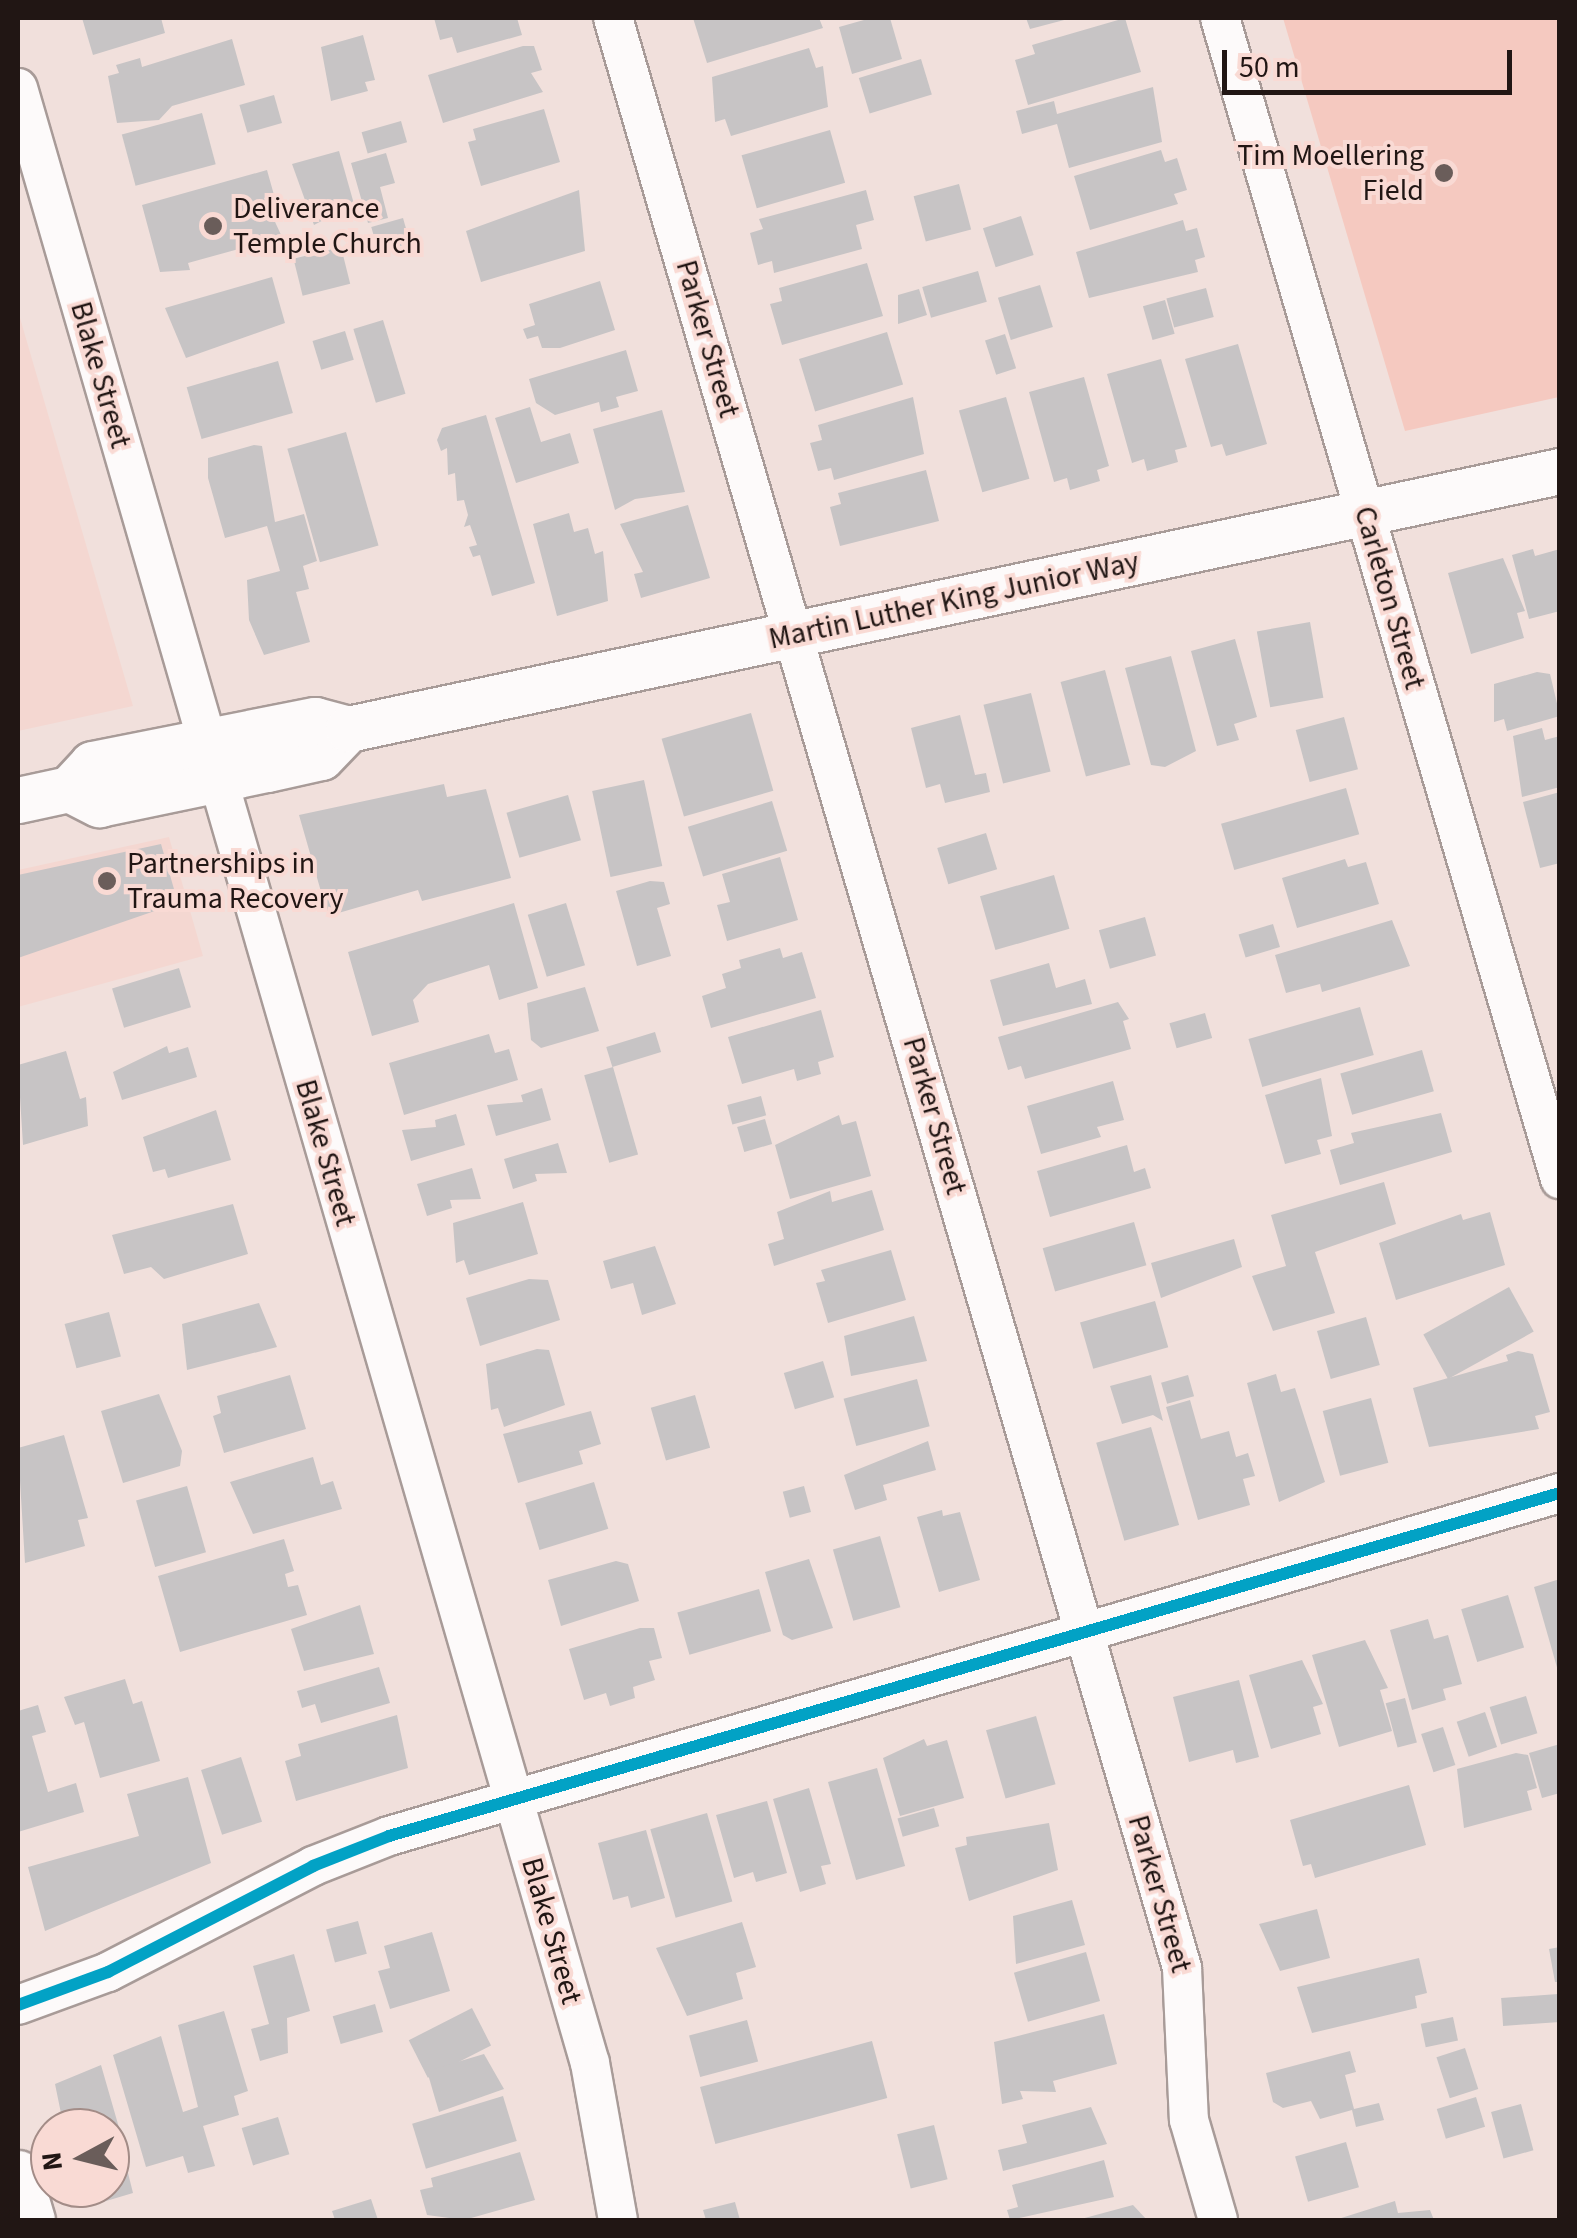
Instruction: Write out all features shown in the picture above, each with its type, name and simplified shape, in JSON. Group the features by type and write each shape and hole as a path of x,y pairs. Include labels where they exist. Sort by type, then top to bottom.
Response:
{"street":[{"name":"Parker Street","path":"613,18 1182,1968 1189,2120 1218,2220"},
{"name":"Carleton Street","path":"1220,18 1560,1179"},
{"name":"Blake Street","path":"18,88 590,2063 618,2220"},
{"name":"Martin Luther King Junior Way","path":"18,800 69,789 99,804 315,720 348,729 1560,471"},
{"path":"18,2006 108,1972 314,1866 512,1799 1560,1494"},
{"path":"18,2173 32,2220"}],"shaded area":[{"name":"Tim Moellering Field","path":"1283,18 1559,18 1559,397 1405,431"},
{"path":"18,311 133,706 18,731"},
{"path":"169,837 203,956 18,1007 18,870"}],"building":[{"path":"82,18 161,18 165,33 93,55"},
{"path":"434,18 517,18 522,35 457,53 452,37 440,40"},
{"path":"693,18 819,18 823,28 707,63"},
{"path":"871,18 890,18 902,59 852,74 839,27"},
{"path":"1026,18 1068,18 1068,19 1030,29"},
{"path":"1125,18 1141,72 1028,105 1015,60 1035,54 1032,45"},
{"path":"363,35 375,80 365,82 368,91 331,101 321,47"},
{"path":"232,39 245,85 172,106 159,120 117,123 108,76 119,73 116,65 140,58 142,67"},
{"path":"534,46 542,70 531,73 543,92 443,123 428,75"},
{"path":"809,48 816,68 823,66 828,107 731,136 725,119 715,122 712,77"},
{"path":"921,59 932,94 870,113 859,78"},
{"path":"1153,87 1162,142 1069,168 1057,124 1022,134 1016,111 1054,101 1057,114"},
{"path":"274,95 282,123 247,133 239,105"},
{"path":"544,109 560,162 481,186 468,142 476,140 473,129"},
{"path":"202,113 216,164 136,186 122,134"},
{"path":"401,121 407,142 368,153 362,132"},
{"path":"830,130 845,183 757,208 742,155"},
{"path":"1161,150 1165,162 1177,158 1187,190 1174,194 1178,204 1090,230 1074,176"},
{"path":"339,151 354,204 314,225 292,164"},
{"path":"386,153 395,183 380,187 388,218 368,223 351,163"},
{"name":"Deliverance Temple Church","path":"267,170 274,195 264,198 282,237 188,263 190,270 160,272 142,205"},
{"path":"959,184 971,229 926,242 914,196"},
{"path":"579,190 585,251 481,282 466,231"},
{"path":"866,190 874,220 856,225 862,249 774,273 772,261 758,265 750,233 763,229 759,219"},
{"path":"1021,216 1034,255 996,267 983,228"},
{"path":"403,218 410,243 378,252 371,227"},
{"path":"1183,220 1186,231 1197,228 1205,257 1195,260 1198,272 1089,298 1076,252"},
{"path":"341,247 350,284 303,296 293,259"},
{"path":"867,263 883,316 782,345 770,304 782,301 779,288"},
{"path":"978,271 987,302 931,318 922,287"},
{"path":"272,277 285,323 186,358 165,308"},
{"path":"600,281 615,330 560,348 542,348 538,336 527,339 523,329 535,325 529,304"},
{"path":"1040,285 1053,327 1011,340 998,298"},
{"path":"1206,288 1214,317 1174,328 1166,299"},
{"path":"919,289 927,315 898,324 898,295"},
{"path":"1165,300 1175,334 1153,340 1143,306"},
{"path":"383,320 406,394 376,403 353,329"},
{"path":"345,331 354,360 321,370 312,341"},
{"path":"887,332 903,385 815,411 799,359"},
{"path":"1005,334 1016,368 996,375 985,340"},
{"path":"1238,344 1267,444 1226,456 1222,444 1211,447 1185,359"},
{"path":"626,350 638,391 616,397 619,407 601,412 599,402 555,415 536,403 529,379"},
{"path":"1161,359 1187,447 1175,450 1178,462 1147,471 1144,459 1132,463 1107,374"},
{"path":"278,361 293,413 202,439 187,387"},
{"path":"1084,377 1109,466 1097,470 1100,481 1070,490 1067,478 1054,482 1029,392"},
{"path":"913,397 924,454 834,480 831,468 818,471 810,443 822,440 818,425"},
{"path":"1006,397 1029,479 982,492 959,411"},
{"path":"530,407 541,442 570,433 579,463 516,483 495,418"},
{"path":"662,410 685,492 635,499 615,510 593,429"},
{"path":"486,415 535,583 492,596 480,555 473,557 469,547 477,545 470,525 464,527 468,515 464,500 457,501 455,473 448,475 447,448 441,451 437,440 442,428"},
{"path":"346,432 379,545 320,562 287,449"},
{"path":"262,446 275,522 304,514 317,561 303,566 309,589 296,592 310,642 264,655 249,620 247,580 280,571 267,526 225,538 208,478 208,458"},
{"path":"926,470 939,521 840,546 830,507 841,504 838,493"},
{"path":"688,505 710,578 641,598 634,574 643,572 620,524"},
{"path":"569,513 574,532 588,528 595,554 603,551 608,601 557,616 533,524"},
{"path":"1533,549 1535,556 1560,549 1560,611 1529,619 1512,555"},
{"path":"1503,558 1525,611 1517,613 1524,638 1471,654 1448,573"},
{"path":"1310,622 1323,698 1270,707 1257,631"},
{"path":"1235,639 1257,717 1234,724 1239,740 1217,746 1191,651"},
{"path":"1171,656 1196,751 1165,767 1151,765 1125,668"},
{"path":"1105,670 1130,765 1086,777 1061,682"},
{"path":"1537,672 1550,674 1560,716 1507,731 1504,719 1494,722 1494,684"},
{"path":"1031,693 1051,772 1003,783 983,705"},
{"path":"751,713 773,791 684,816 662,739"},
{"path":"960,715 975,775 986,773 990,792 945,803 940,784 926,788 911,728"},
{"path":"1344,717 1358,769 1310,782 1296,730"},
{"path":"1542,728 1545,740 1560,736 1560,787 1522,797 1513,736"},
{"path":"644,780 662,866 610,877 592,791"},
{"path":"444,784 447,797 486,789 511,878 422,901 418,890 328,916 299,815"},
{"path":"1346,788 1359,834 1234,870 1221,824"},
{"path":"1560,792 1560,863 1540,868 1523,802"},
{"path":"568,795 581,840 519,858 506,813"},
{"path":"772,801 787,851 703,876 688,827"},
{"path":"986,833 997,869 948,884 937,848"},
{"path":"161,844 178,903 18,958 18,875"},
{"path":"780,857 798,920 727,941 717,905 730,902 722,874"},
{"path":"1345,859 1348,867 1366,862 1379,904 1297,928 1282,878"},
{"path":"1054,875 1069,929 995,950 980,896"},
{"path":"650,881 664,882 670,904 657,908 671,956 637,966 616,891"},
{"path":"514,903 538,988 499,1000 489,965 428,984 413,1000 419,1022 372,1036 348,952"},
{"path":"566,903 585,965 547,977 528,915"},
{"path":"1145,917 1156,955 1110,969 1099,930"},
{"path":"1392,920 1410,966 1322,992 1320,984 1286,993 1275,955"},
{"path":"1273,924 1280,947 1246,957 1239,935"},
{"path":"780,948 783,958 802,952 816,998 711,1028 702,996 726,988 722,974 741,968 739,960"},
{"path":"1049,963 1056,988 1085,979 1092,1004 1003,1026 990,980"},
{"path":"179,968 191,1007 124,1028 112,988"},
{"path":"585,987 599,1031 541,1048 531,1040 527,1003"},
{"path":"1118,1002 1129,1019 1123,1021 1131,1049 1025,1079 1021,1066 1008,1070 998,1037"},
{"path":"1360,1007 1374,1055 1262,1087 1248,1039"},
{"path":"821,1010 834,1057 818,1062 821,1074 797,1081 794,1069 742,1084 728,1037"},
{"path":"1205,1013 1212,1038 1177,1048 1169,1023"},
{"path":"655,1032 661,1052 612,1067 606,1047"},
{"path":"489,1034 495,1053 509,1049 518,1080 404,1115 389,1063"},
{"path":"167,1046 169,1053 188,1047 197,1077 122,1100 113,1072"},
{"path":"1422,1050 1434,1091 1352,1115 1340,1073"},
{"path":"66,1051 80,1099 86,1097 88,1126 23,1145 18,1065"},
{"path":"613,1067 638,1154 609,1163 584,1075"},
{"path":"1321,1078 1332,1136 1317,1140 1321,1154 1285,1164 1265,1095"},
{"path":"1113,1081 1124,1120 1097,1127 1101,1137 1041,1154 1027,1106"},
{"path":"542,1088 551,1120 496,1136 487,1105 523,1102 521,1095"},
{"path":"761,1096 766,1115 732,1124 727,1105"},
{"path":"216,1110 231,1160 168,1178 165,1169 153,1172 143,1137"},
{"path":"1441,1113 1452,1152 1340,1185 1330,1150 1354,1143 1351,1133"},
{"path":"456,1114 465,1145 411,1161 402,1130 436,1127 435,1120"},
{"path":"839,1115 842,1125 856,1121 871,1176 790,1199 775,1145"},
{"path":"765,1119 772,1144 744,1152 737,1127"},
{"path":"558,1143 567,1173 535,1174 537,1181 513,1189 504,1159"},
{"path":"1127,1145 1134,1172 1145,1168 1151,1188 1050,1217 1037,1171"},
{"path":"472,1168 481,1199 450,1200 452,1208 427,1216 417,1184"},
{"path":"1384,1182 1396,1224 1315,1252 1335,1313 1273,1331 1252,1276 1286,1266 1271,1215"},
{"path":"872,1190 884,1230 774,1266 768,1244 784,1239 777,1212 830,1191 832,1202"},
{"path":"523,1202 538,1254 469,1275 464,1260 456,1263 453,1223"},
{"path":"233,1204 248,1254 164,1279 151,1267 124,1274 112,1235"},
{"path":"1490,1212 1505,1265 1396,1300 1379,1243 1461,1214 1463,1220"},
{"path":"1134,1222 1146,1265 1055,1291 1043,1248"},
{"path":"1234,1239 1242,1267 1161,1298 1151,1263"},
{"path":"655,1246 676,1304 642,1315 633,1283 611,1289 603,1261"},
{"path":"891,1250 906,1300 828,1323 816,1283 825,1281 821,1270"},
{"path":"529,1279 548,1280 560,1320 480,1346 466,1298"},
{"path":"1509,1287 1534,1332 1448,1379 1423,1335"},
{"path":"1155,1301 1168,1347 1093,1369 1080,1322"},
{"path":"259,1303 277,1347 187,1370 182,1324"},
{"path":"109,1312 121,1356 76,1368 65,1324"},
{"path":"914,1316 927,1361 851,1376 844,1336"},
{"path":"1366,1317 1380,1365 1331,1379 1317,1331"},
{"path":"537,1349 549,1350 565,1405 504,1427 498,1408 491,1410 486,1364"},
{"path":"1518,1351 1533,1354 1550,1412 1535,1416 1539,1429 1429,1447 1413,1388 1508,1361 1506,1355"},
{"path":"823,1361 834,1397 795,1409 784,1373"},
{"path":"1276,1374 1281,1392 1295,1388 1325,1482 1279,1502 1247,1383"},
{"path":"290,1375 306,1429 224,1453 213,1416 221,1413 217,1396"},
{"path":"1151,1375 1163,1421 1153,1415 1122,1424 1110,1386"},
{"path":"1188,1375 1194,1396 1167,1404 1161,1383"},
{"path":"917,1379 930,1426 856,1446 844,1399"},
{"path":"159,1394 182,1451 180,1466 123,1483 101,1411"},
{"path":"695,1395 710,1448 666,1461 651,1408"},
{"path":"1371,1398 1388,1463 1340,1476 1323,1411"},
{"path":"1190,1400 1201,1439 1229,1431 1236,1457 1248,1453 1255,1476 1243,1479 1250,1505 1198,1520 1166,1407"},
{"path":"591,1411 601,1444 579,1451 583,1464 518,1483 503,1434"},
{"path":"1151,1427 1179,1525 1124,1541 1096,1443"},
{"path":"64,1435 88,1518 78,1520 85,1546 25,1563 18,1448"},
{"path":"928,1441 936,1470 883,1485 887,1500 855,1510 844,1475"},
{"path":"313,1457 321,1485 333,1481 342,1509 253,1534 230,1482"},
{"path":"594,1482 608,1529 539,1550 525,1503"},
{"path":"187,1486 206,1552 155,1567 136,1501"},
{"path":"804,1486 811,1512 790,1518 783,1492"},
{"path":"942,1510 943,1516 960,1512 980,1580 939,1592 917,1517"},
{"path":"880,1536 900,1607 853,1621 833,1550"},
{"path":"284,1539 294,1571 285,1574 288,1587 298,1585 307,1615 180,1652 158,1576"},
{"path":"809,1559 833,1628 792,1640 783,1635 765,1572"},
{"path":"616,1561 628,1564 639,1601 561,1626 548,1580"},
{"path":"1560,1579 1560,1671 1558,1671 1534,1587"},
{"path":"759,1589 771,1631 689,1655 677,1612"},
{"path":"1508,1595 1524,1648 1477,1662 1461,1609"},
{"path":"360,1605 374,1654 304,1671 291,1629"},
{"path":"1428,1619 1434,1639 1448,1635 1462,1684 1443,1689 1446,1700 1412,1710 1390,1630"},
{"path":"640,1628 654,1628 662,1658 649,1661 655,1680 633,1687 635,1698 610,1706 606,1693 584,1700 569,1649"},
{"path":"1365,1640 1388,1688 1380,1690 1392,1731 1339,1747 1312,1655"},
{"path":"1302,1660 1323,1704 1313,1707 1321,1734 1271,1749 1249,1675"},
{"path":"379,1667 390,1703 321,1723 315,1704 302,1708 297,1691"},
{"path":"125,1679 133,1704 142,1701 160,1761 100,1778 84,1722 75,1725 64,1697"},
{"path":"1239,1680 1259,1757 1236,1763 1233,1750 1189,1762 1173,1697"},
{"path":"1526,1696 1537,1733 1501,1744 1490,1707"},
{"path":"1405,1698 1417,1742 1398,1748 1386,1703"},
{"path":"38,1705 46,1732 32,1736 48,1792 76,1783 84,1812 18,1832 18,1711"},
{"path":"1485,1712 1497,1747 1469,1757 1457,1722"},
{"path":"397,1715 408,1768 296,1801 285,1761 301,1756 298,1744"},
{"path":"1036,1716 1056,1784 1006,1799 986,1730"},
{"path":"1443,1727 1455,1765 1433,1772 1421,1734"},
{"path":"924,1739 927,1746 947,1740 964,1798 900,1816 883,1758"},
{"path":"1560,1744 1560,1793 1542,1798 1529,1753"},
{"path":"1516,1753 1528,1755 1537,1788 1527,1791 1532,1810 1464,1828 1457,1769"},
{"path":"241,1757 262,1822 222,1835 201,1770"},
{"path":"877,1768 905,1866 856,1880 828,1782"},
{"path":"188,1777 211,1863 45,1931 28,1867 139,1836 127,1794"},
{"path":"1409,1785 1426,1845 1315,1878 1311,1864 1303,1866 1290,1820"},
{"path":"809,1788 831,1864 821,1866 826,1884 800,1892 773,1799"},
{"path":"767,1801 787,1873 756,1882 753,1872 734,1878 716,1815"},
{"path":"934,1808 939,1826 903,1837 897,1818"},
{"path":"707,1813 732,1901 676,1918 650,1829"},
{"path":"1049,1823 1058,1870 969,1901 955,1848 967,1845 966,1837"},
{"path":"646,1830 665,1898 631,1908 628,1896 613,1900 598,1843"},
{"path":"1072,1900 1085,1945 1016,1964 1013,1916"},
{"path":"1317,1909 1330,1958 1280,1971 1259,1924"},
{"path":"358,1921 367,1954 335,1962 326,1930"},
{"path":"742,1922 756,1967 736,1973 743,1999 687,2016 656,1948"},
{"path":"432,1932 450,1991 390,2009 378,1971 390,1968 384,1946"},
{"path":"1560,1947 1560,1982 1555,1982 1549,1949"},
{"path":"1086,1952 1100,2001 1028,2022 1014,1973"},
{"path":"294,1954 310,2011 287,2018 288,2053 260,2061 251,2029 269,2024 253,1966"},
{"path":"1419,1958 1427,1993 1415,1996 1417,2008 1312,2033 1297,1987"},
{"path":"1558,1994 1560,2022 1503,2026 1501,1998"},
{"path":"375,2004 383,2032 341,2044 333,2016"},
{"path":"472,2008 491,2045 428,2078 409,2040"},
{"path":"224,2011 248,2091 234,2096 239,2115 203,2126 215,2166 188,2173 183,2156 146,2167 113,2055 161,2036 183,2112 198,2107 178,2025"},
{"path":"1104,2014 1117,2064 1053,2081 1056,2092 1020,2091 1023,2099 1002,2104 994,2042"},
{"path":"1453,2017 1458,2040 1426,2047 1421,2024"},
{"path":"747,2020 758,2062 700,2077 689,2036"},
{"path":"872,2041 887,2098 715,2144 700,2087"},
{"path":"1465,2048 1478,2089 1450,2098 1436,2057"},
{"path":"1350,2051 1356,2072 1345,2075 1354,2109 1379,2103 1384,2120 1356,2127 1352,2110 1320,2119 1311,2101 1283,2108 1273,2102 1266,2073"},
{"path":"484,2054 504,2089 439,2112 427,2071"},
{"path":"101,2065 113,2108 60,2108 55,2084"},
{"path":"503,2096 517,2141 426,2169 412,2124"},
{"path":"1476,2097 1485,2127 1446,2139 1437,2109"},
{"path":"1521,2104 1533,2150 1503,2158 1491,2112"},
{"path":"1091,2107 1107,2144 1003,2171 998,2150 1027,2143 1022,2125"},
{"path":"278,2117 289,2154 253,2165 242,2128"},
{"path":"934,2125 948,2179 911,2189 897,2134"},
{"path":"1346,2142 1359,2187 1308,2202 1295,2157"},
{"path":"520,2152 535,2200 464,2220 427,2215 420,2190 433,2187 431,2178"},
{"path":"1104,2160 1114,2197 1010,2220 1007,2210 1018,2207 1012,2185"},
{"path":"371,2199 378,2220 335,2220 332,2211"},
{"path":"1395,2201 1398,2213 1430,2210 1434,2220 1335,2220"},
{"path":"735,2202 740,2220 706,2220 703,2210"},
{"path":"1133,2205 1147,2220 1081,2220 1081,2219"}],"transit line":[{"path":"18,2005 108,1972 313,1866 389,1836 1560,1493"}],"place":[{"name":"Tim Moellering Field","path":"1444,173"},
{"name":"Deliverance Temple Church","path":"213,226"},
{"name":"Partnerships in Trauma Recovery","path":"107,881"}]}
